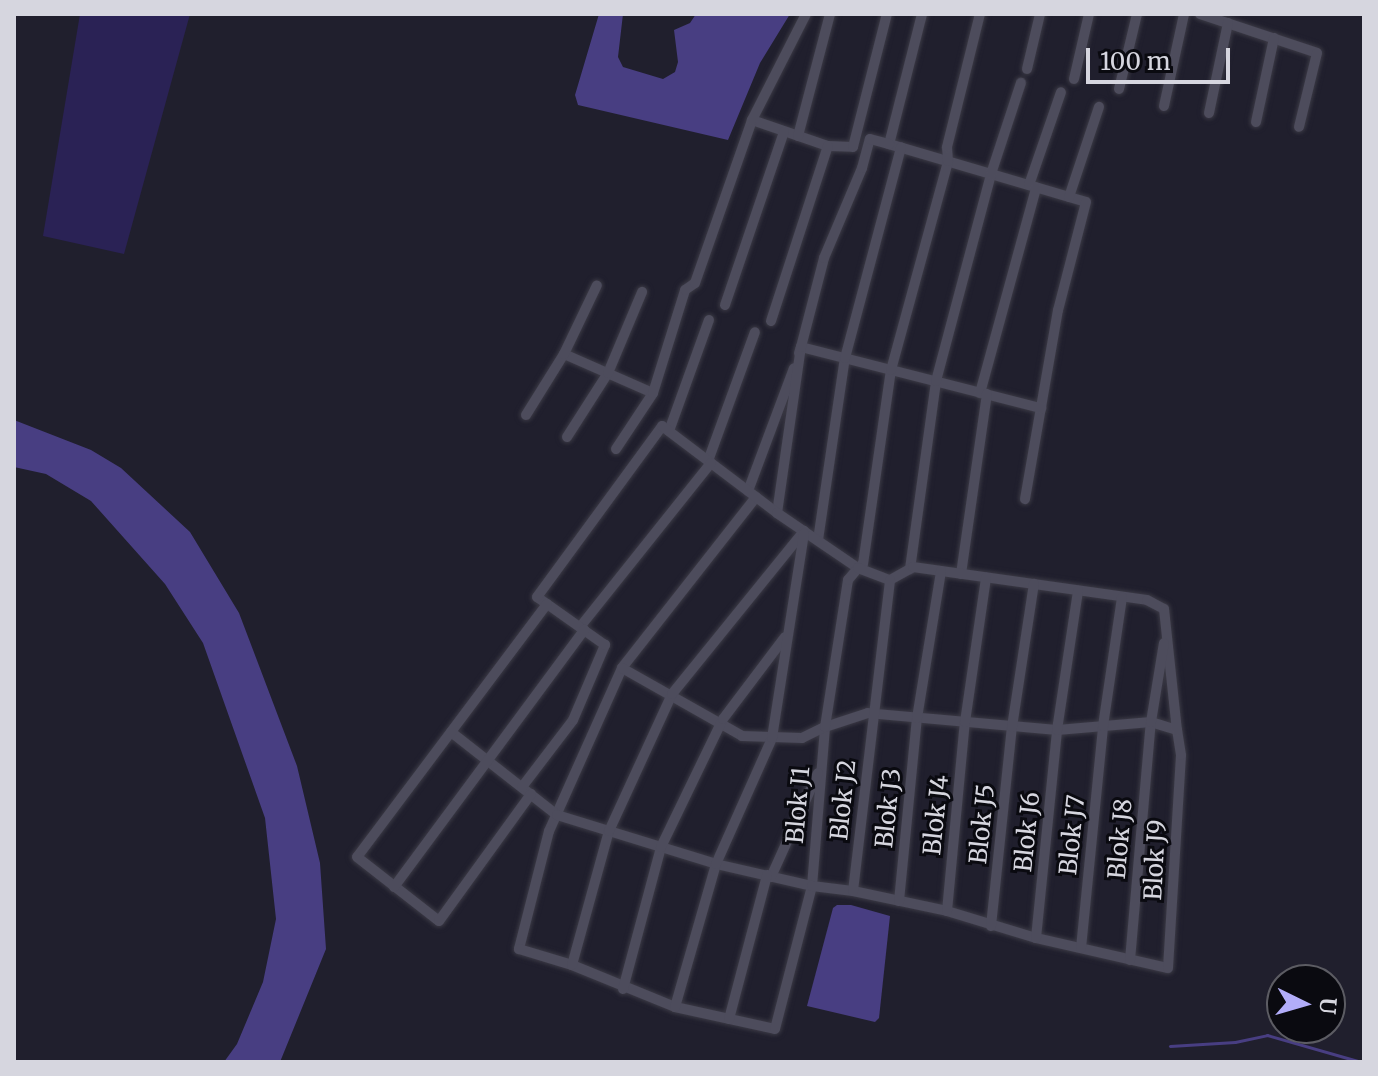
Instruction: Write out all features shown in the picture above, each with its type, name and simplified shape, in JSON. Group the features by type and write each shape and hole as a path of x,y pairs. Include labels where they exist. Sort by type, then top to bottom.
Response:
{"street":[{"path":"616,449 653,393 685,290 695,283 752,120 806,14"},
{"path":"798,136 830,14"},
{"path":"752,120 828,146 853,147 887,14"},
{"path":"889,144 922,14"},
{"name":"Blok J1","path":"729,1019 775,1029 812,886 825,727 848,580 863,564 891,370 948,161 947,147 980,14"},
{"path":"1027,69 1040,14"},
{"path":"1074,79 1089,14"},
{"path":"1119,89 1137,14"},
{"path":"1164,106 1184,14"},
{"path":"1200,14 1317,53 1299,127"},
{"path":"1209,113 1228,23"},
{"path":"1256,122 1274,38"},
{"path":"910,569 936,381 991,174 1021,83"},
{"path":"961,574 984,393 1033,186 1061,92"},
{"path":"1069,197 1099,107"},
{"path":"725,305 784,132"},
{"path":"821,767 769,876 729,1019 675,1007 623,989 572,965 519,949 549,831 622,668 752,494 801,347 824,258 870,139 1086,202 1058,310 1025,499"},
{"path":"771,321 828,146"},
{"path":"818,540 845,358 901,147"},
{"path":"526,415 564,354 597,285"},
{"path":"567,437 608,373 642,292"},
{"path":"669,431 709,320"},
{"path":"394,887 582,629 709,462 755,332"},
{"path":"801,347 1041,408"},
{"path":"777,513 801,347"},
{"path":"564,354 653,393"},
{"path":"547,604 357,857 439,921 573,720 605,645 582,629 547,604 537,597 662,426 777,513 858,568 890,580 910,569 941,571 1147,600 1164,609 1166,630"},
{"path":"675,1007 716,864 772,738 804,531"},
{"path":"572,965 609,831 672,694 804,531"},
{"name":"Blok J3","path":"899,901 917,718 941,571"},
{"name":"Blok J4","path":"947,911 965,722 986,578"},
{"name":"Blok J2","path":"853,891 890,580"},
{"name":"Blok J5","path":"991,926 1012,727 1034,584"},
{"name":"Blok J6","path":"1036,938 1057,730 1078,591"},
{"name":"Blok J7","path":"1081,948 1103,726 1122,597"},
{"name":"Blok J8","path":"1130,960 1151,722 1166,630"},
{"name":"Blok J9","path":"1130,960 1168,968 1181,755 1166,630"},
{"path":"623,989 661,847 720,724 786,635"},
{"path":"622,668 742,736 802,738 825,727 872,714 1057,730 1151,722 1177,730"},
{"path":"451,732 557,815 716,864 812,886 853,891 947,911 991,926 1130,960"}],"shaded area":[{"path":"80,14 190,14 124,254 43,236"},
{"path":"599,14 623,14 618,57 623,67 663,79 675,72 678,62 674,30 690,23 696,14 790,14 760,63 728,140 578,105 575,95"},
{"path":"14,420 91,450 121,468 190,532 239,613 297,766 320,863 326,949 280,1062 224,1062 237,1044 263,982 276,919 265,818 203,643 165,584 91,501 46,474 14,467"},
{"path":"851,905 890,916 879,1018 875,1022 807,1006 833,908"}],"waterway":[{"path":"1170,1046 1235,1042 1267,1035 1361,1062"}]}
